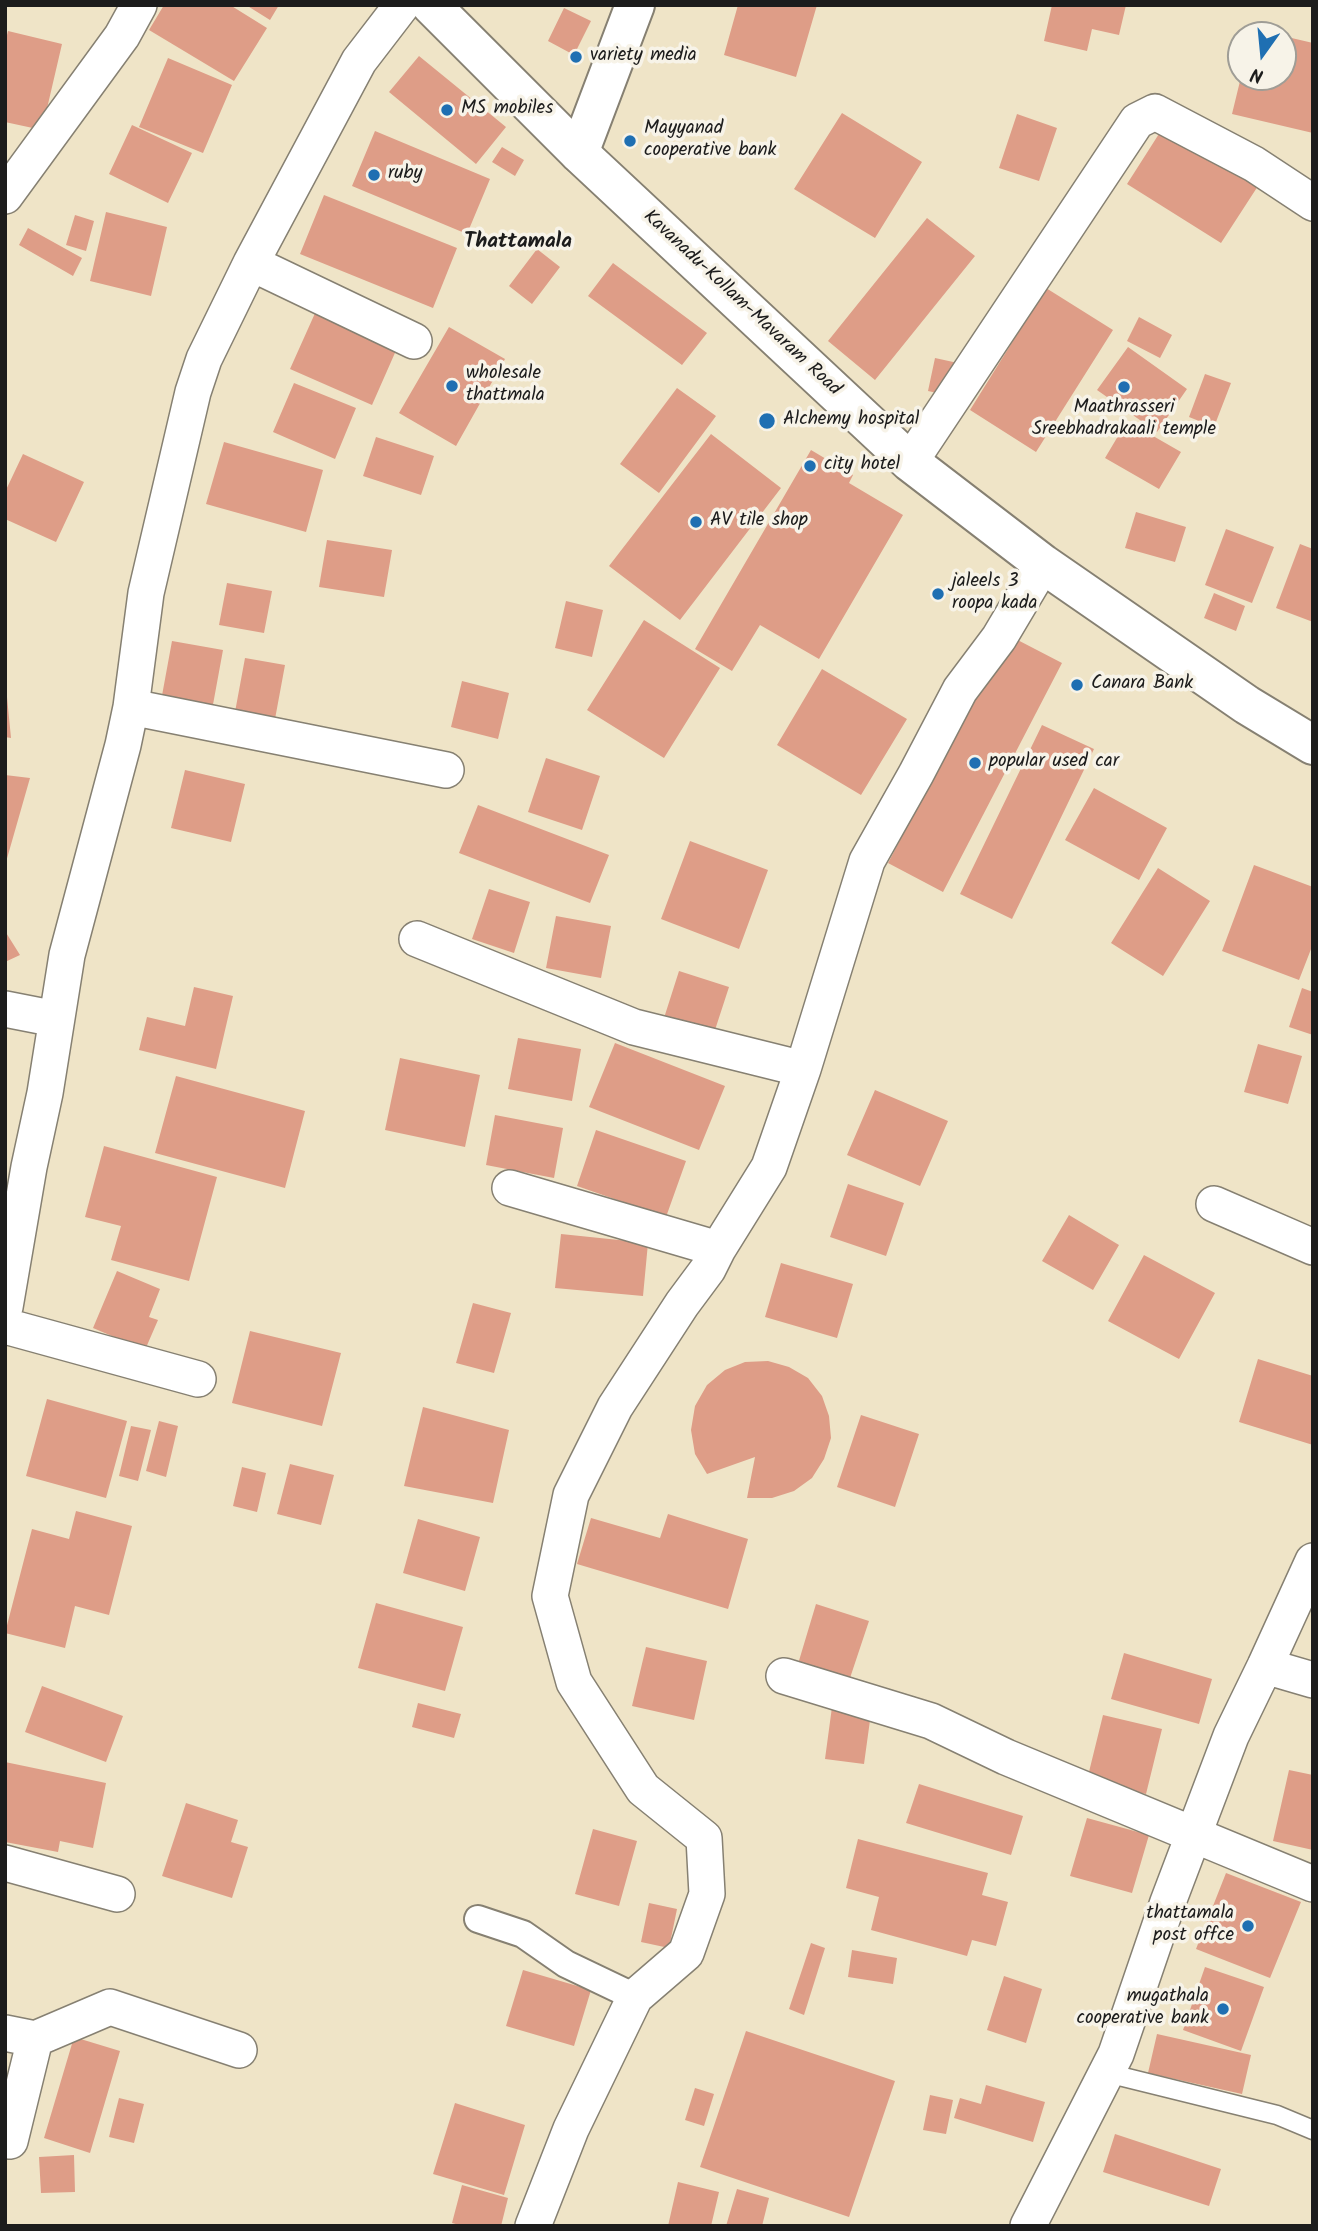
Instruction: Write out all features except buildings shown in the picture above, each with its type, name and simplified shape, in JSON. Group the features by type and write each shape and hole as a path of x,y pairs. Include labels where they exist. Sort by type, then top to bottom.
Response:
{"main road":[{"name":"Kavanadu-Kollam-Mavaram Road","path":"431,5 579,153 910,462 1043,565 1247,705 1313,745"},
{"path":"579,153 635,5"}],"street":[{"path":"5,196 122,36 139,5"},
{"path":"5,1307 29,1167 45,1093 67,956 123,745 131,707 146,593 193,392 204,359 251,263 359,61 402,5"},
{"path":"910,462 1137,121 1155,113 1254,164 1313,203"},
{"path":"251,263 414,341"},
{"path":"533,2226 571,2129 635,1997 686,1953 707,1894 704,1838 643,1788 574,1682 550,1596 571,1495 615,1406 708,1269 769,1167 803,1069 867,861 960,690 999,638 1043,565"},
{"path":"131,707 446,770"},
{"path":"417,939 634,1027 803,1069"},
{"path":"5,1009 56,1019"},
{"path":"510,1188 718,1249"},
{"path":"1214,1204 1313,1247"},
{"path":"5,1326 198,1379"},
{"path":"1028,2226 1107,2073 1231,1736 1313,1561"},
{"path":"1265,1666 1313,1680"},
{"path":"784,1676 930,1721 1006,1757 1313,1884"},
{"path":"5,1863 117,1894"},
{"path":"478,1919 523,1934 566,1964 635,1997"},
{"path":"10,2141 20,2036 110,2007 239,2050"}],"lane":[{"path":"1107,2073 1278,2115 1313,2130"}],"place":[{"name":"variety media","path":"576,57"},
{"name":"MS mobiles","path":"447,110"},
{"name":"Mayyanad cooperative bank","path":"630,141"},
{"name":"ruby","path":"374,175"},
{"name":"wholesale thattmala","path":"452,386"},
{"name":"Maathrasseri Sreebhadrakaali temple","path":"1124,387"},
{"name":"Alchemy hospital","path":"767,421"},
{"name":"city hotel","path":"810,466"},
{"name":"AV tile shop","path":"696,522"},
{"name":"jaleels 3 roopa kada","path":"938,594"},
{"name":"Canara Bank","path":"1077,685"},
{"name":"popular used car","path":"975,763"},
{"name":"thattamala post offce","path":"1248,1926"},
{"name":"mugathala cooperative bank","path":"1223,2009"}],"district":[{"name":"Thattamala","path":"518,243"}]}
